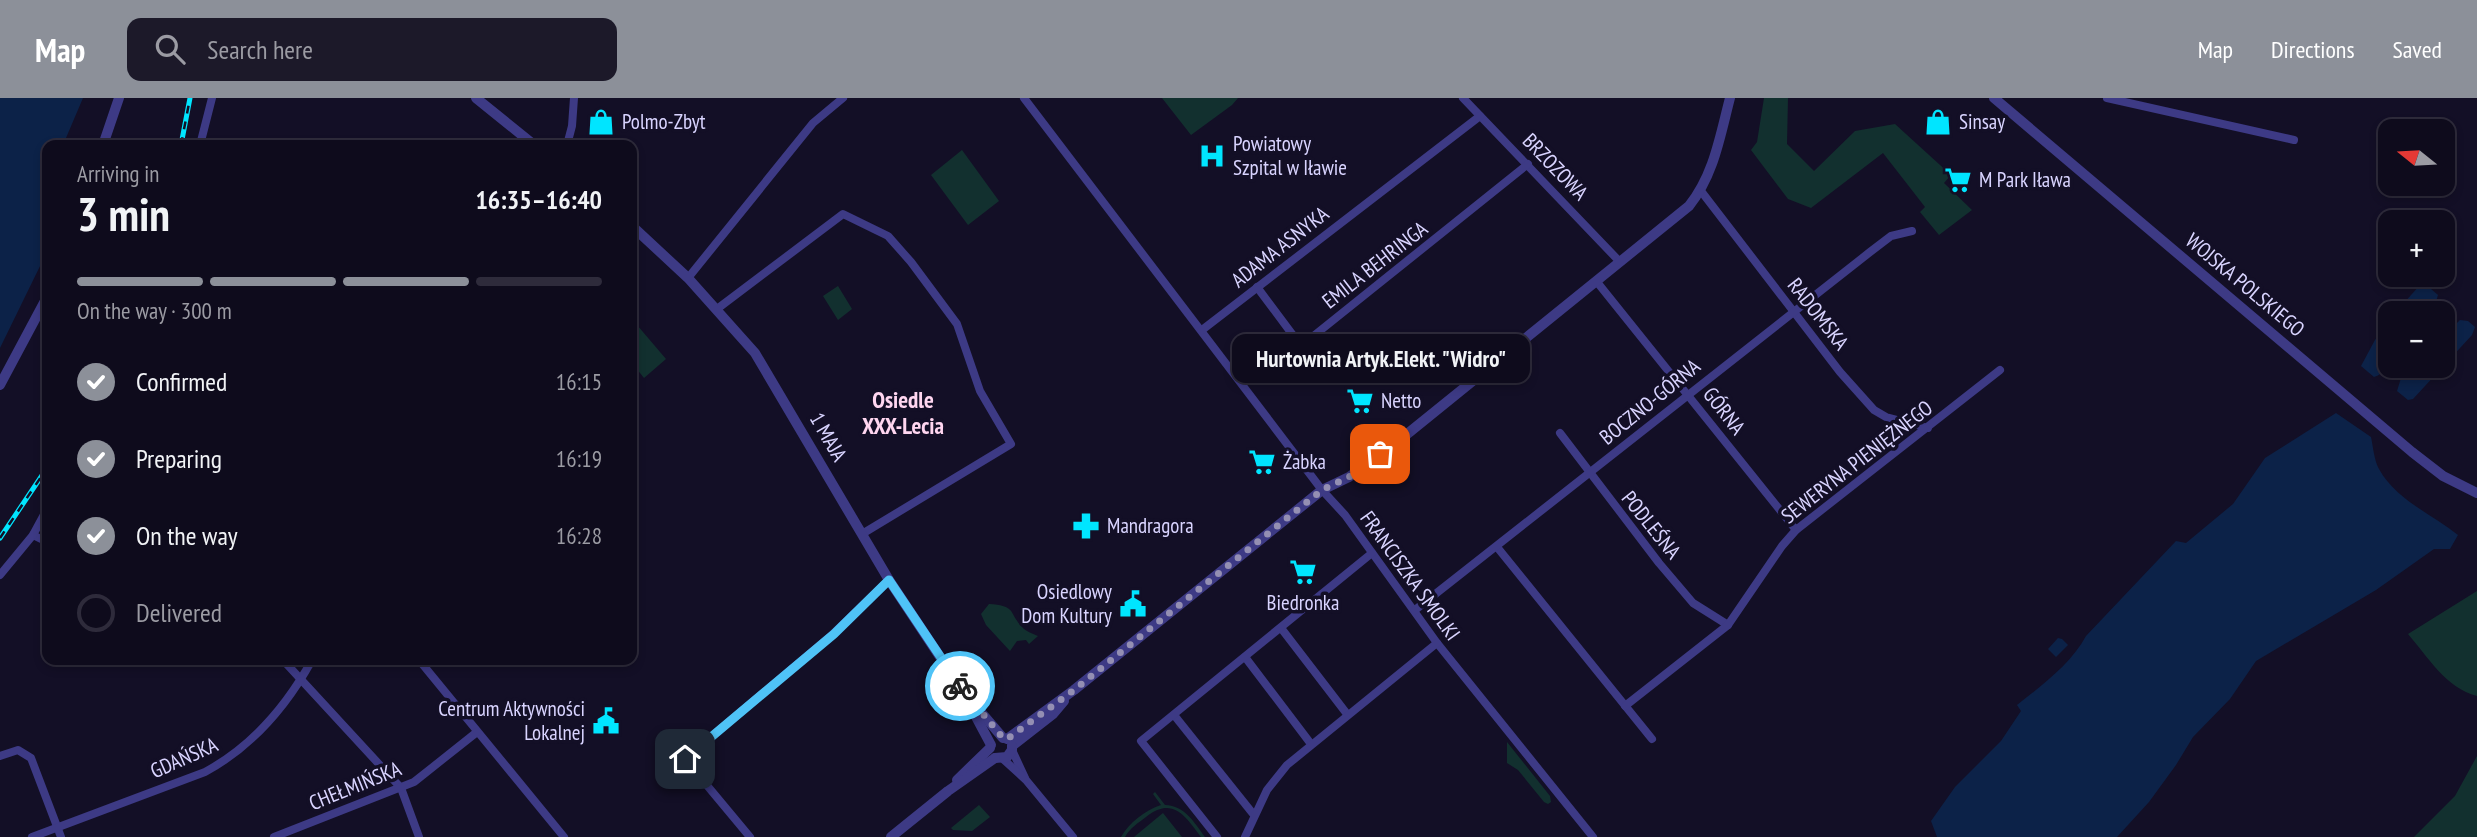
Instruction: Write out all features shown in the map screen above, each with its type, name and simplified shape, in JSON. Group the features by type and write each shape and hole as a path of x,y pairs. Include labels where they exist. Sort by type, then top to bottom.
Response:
{"street":[{"path":"105,140 119,98"},
{"path":"201,140 212,98"},
{"path":"476,98 528,140"},
{"path":"568,140 574,98"},
{"path":"688,278 813,123 843,98"},
{"name":"FRANCISZKA SMOLKI","path":"1024,98 1322,490 1373,553 1437,643 1593,837"},
{"name":"BRZOZOWA","path":"1463,98 1620,262"},
{"name":"WOJSKA POLSKIEGO","path":"1994,98 2412,452 2443,476 2477,493"},
{"path":"2107,98 2294,140"},
{"path":"891,837 1008,743 1053,714 1074,690 1322,490 1349,477 1380,454 1689,206 1700,191 1715,156 1730,99"},
{"name":"ADAMA ASNYKA","path":"1202,330 1480,116"},
{"name":"EMILA BEHRINGA","path":"1257,287 1301,346 1528,164"},
{"name":"RADOMSKA","path":"1700,191 1840,372 1874,411 1928,428"},
{"path":"717,309 843,214 888,236 957,324 980,391 1011,444 862,534"},
{"name":"1 MAJA","path":"637,231 688,278 761,362 889,580 962,690 995,753 1026,780 1073,837"},
{"name":"BOCZNO-GÓRNA","path":"1415,610 1891,236 1912,231"},
{"name":"GÓRNA","path":"1597,282 1796,530"},
{"path":"0,385 42,306"},
{"name":"SEWERYNA PIENIĘŻNEGO","path":"1625,706 1728,625 1796,530 2000,370"},
{"name":"PODLEŚNA","path":"1560,433 1589,474 1693,603 1728,625"},
{"path":"0,575 33,535 42,518"},
{"path":"33,535 42,540"},
{"path":"1497,547 1652,739"},
{"path":"1217,837 1141,741 1373,553"},
{"path":"750,837 685,759 834,634 889,580"},
{"path":"1281,628 1347,714"},
{"path":"1245,837 1276,776 1347,714 1437,643"},
{"path":"1245,657 1311,744"},
{"path":"288,665 401,788 419,837"},
{"name":"GDAŃSKA","path":"32,837 218,765 243,748 264,728 309,665"},
{"path":"423,665 564,837"},
{"name":"1 MAJA","path":"962,690 1008,743 1026,780"},
{"path":"1174,715 1254,815"},
{"name":"CHEŁMIŃSKA","path":"274,837 414,782 477,732"},
{"path":"995,753 995,739 1008,743"},
{"path":"0,756 18,750 31,758 61,837"}],"green space":[{"path":"1162,98 1238,98 1191,135"},
{"path":"1764,98 1788,98 1787,144 1814,171 1855,131 1895,124 1951,175 1944,183 1972,210 1939,235 1920,212 1925,207 1883,153 1811,208 1788,199 1751,150 1757,142"},
{"path":"962,150 999,201 968,225 931,175"},
{"path":"838,286 852,309 838,320 823,296"},
{"path":"637,325 666,359 644,378 637,369"},
{"path":"2477,591 2477,696 2447,679 2408,634"},
{"path":"989,604 1008,608 1023,628 1038,636 1029,644 1026,640 1017,641 1010,651 986,625 981,614"},
{"path":"1507,742 1550,796 1551,802 1544,802 1518,770 1507,763"},
{"path":"2477,756 2477,837 2414,837 2455,796"},
{"path":"1155,792 1165,805 1178,808 1188,816 1205,837 1201,837 1178,811 1164,808 1146,817 1125,837 1121,837 1138,818 1161,805 1153,794"},
{"path":"979,805 990,817 972,831 951,828"},
{"path":"1163,813 1182,837 1134,837"}],"water":[{"path":"0,98 83,98 65,140 42,140 42,262 0,348"},
{"path":"2418,287 2431,289 2438,295 2436,301 2406,301"},
{"path":"2460,320 2468,321 2475,327 2472,335 2455,353 2455,325"},
{"path":"2378,336 2378,375 2374,377 2361,366"},
{"path":"2401,378 2432,378 2413,399 2408,400 2397,391"},
{"path":"2336,413 2371,437 2377,465 2395,489 2458,535 2450,549 2434,549 2376,590 2256,661 2230,699 2193,737 2149,802 2117,837 1937,837 1931,821 1955,787 2001,741 2021,711 2017,705 2064,665 2086,636 2176,541 2186,543 2233,504 2265,458"},
{"path":"2058,638 2068,645 2056,657 2048,649"}],"railway":[{"path":"182,140 190,98"},
{"path":"0,538 42,475"}],"way so far":[{"path":"960,686 1003,738 1007,739 1074,690 1322,490 1349,477 1380,454"}],"place":[{"name":"Polmo-Zbyt","path":"601,122"},
{"name":"Sinsay","path":"1938,122"},
{"name":"Powiatowy Szpital w Iławie","path":"1212,156"},
{"name":"M Park Iława","path":"1958,180"},
{"name":"Netto","path":"1360,401"},
{"name":"Hurtownia Artyk.Elekt. \"Widro\"","path":"1380,454"},
{"name":"Żabka","path":"1262,462"},
{"name":"Mandragora","path":"1086,526"},
{"name":"Biedronka","path":"1303,572"},
{"name":"Osiedlowy Dom Kultury","path":"1133,604"},
{"name":"Centrum Aktywności Lokalnej","path":"606,721"}],"district":[{"name":"Osiedle XXX-Lecia","path":"903,413"}],"route":[{"path":"685,759 834,634 889,580 960,686"}]}
